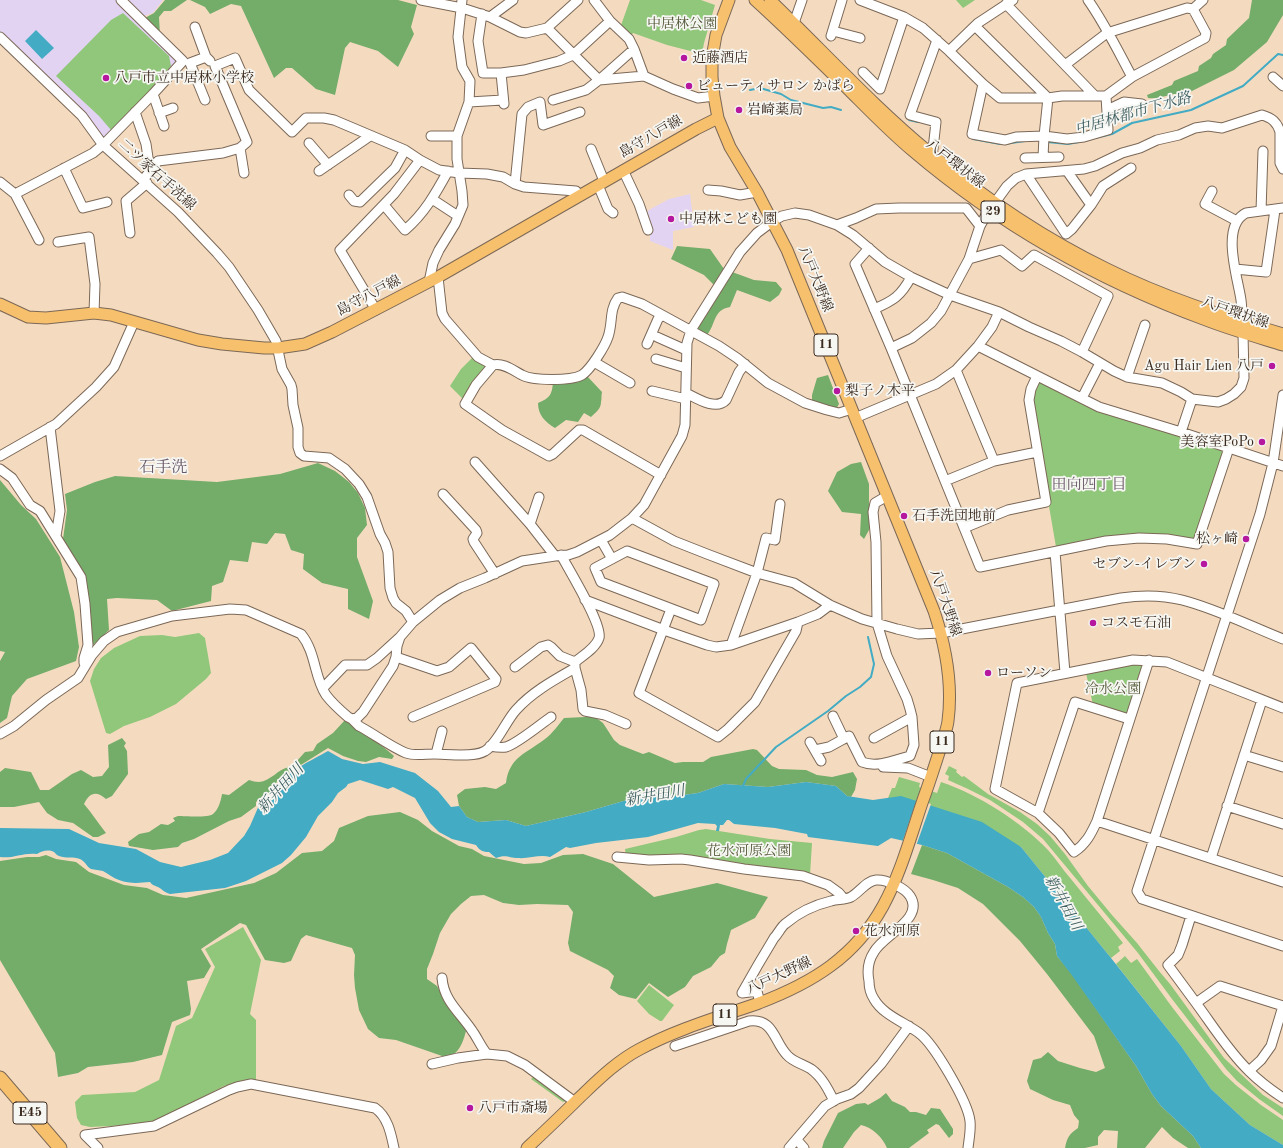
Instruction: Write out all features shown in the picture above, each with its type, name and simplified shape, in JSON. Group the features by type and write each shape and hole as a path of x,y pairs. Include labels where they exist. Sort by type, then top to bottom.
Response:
{"highway":[{"name":"E45","path":"0,1079 52,1148"},
{"name":"E45","path":"0,1079 60,1148"}],"main road":[{"name":"八戸大野線","path":"527,1148 602,1076 639,1049 664,1037 760,1003 803,985 821,974 842,957 858,941 872,924 893,884 930,782 948,723 950,678 941,634 934,611 787,250 757,192 730,147 718,118 712,77 712,58 716,36 729,0"},
{"name":"八戸環状線","path":"755,0 884,125 956,186 1107,269 1141,285 1185,302 1283,345"},
{"name":"八戸環状線","path":"770,0 893,121 992,206"},
{"name":"島守八戸線","path":"0,304 28,317 54,317 94,313 111,315 198,340 264,348 278,348 305,344 376,310 433,280 696,128 718,118"},
{"name":"八戸環状線","path":"1242,327 1283,334"}],"street":[{"path":"15,194 93,153 136,112 183,61 121,0"},
{"path":"421,0 462,4 520,32 526,33 547,28 578,0"},
{"path":"513,0 486,16 478,41 483,73 501,73 524,70 552,63 573,55 610,21"},
{"path":"594,0 610,21 629,39 644,76"},
{"path":"794,23 802,0"},
{"path":"842,0 832,33 860,38"},
{"path":"860,0 904,17 923,28 1000,98 1106,96 1132,78 1204,38 1206,33 1193,9"},
{"path":"995,0 1007,4 1095,96"},
{"path":"1088,0 1100,17 1107,33 1132,78"},
{"path":"1193,9 1203,0"},
{"path":"462,4 458,37 462,67 470,81 469,102 457,136 457,159 463,205 455,224 439,250 434,263 433,280 445,319 478,357 493,365 497,364 530,378 567,379 580,376 587,371 594,362 608,338 611,310 618,298 622,296 642,304 720,346 768,382 804,403 839,413 854,413 910,396 936,384 956,370 978,346 992,326 999,312"},
{"path":"949,51 975,26 1007,4"},
{"path":"1065,65 1107,33 1187,8 1193,9"},
{"path":"863,72 880,89 904,17"},
{"path":"975,26 1048,98"},
{"path":"130,233 126,201 145,181 150,171 158,161 223,153 240,148 247,142 215,66 206,57 195,27"},
{"path":"547,28 599,80 644,76 698,98 714,96"},
{"name":"二ツ家石手洗線","path":"0,37 82,116 103,145 178,212 217,253 229,268 274,336 282,369 292,389 293,405 298,428 298,447 300,453 304,456 329,458 345,469 359,484 367,497 388,552 390,588 393,598 396,603 406,611 413,622"},
{"path":"930,154 933,148 936,122 910,115 937,40"},
{"path":"554,100 586,90 634,49"},
{"path":"205,100 190,63 206,57"},
{"path":"215,66 235,58 249,90 292,132 306,118 324,118 334,120 405,150 439,170 493,175 503,177 524,187 576,191 580,196"},
{"path":"469,102 503,102 501,73"},
{"path":"1273,77 1283,86"},
{"path":"983,84 972,134 1005,140 1016,137 1044,136 1067,139 1108,130 1106,96"},
{"path":"153,94 164,126"},
{"path":"1043,157 1048,98"},
{"path":"515,184 522,114 528,107 540,102 543,125 580,112"},
{"path":"1107,110 1124,102 1142,104"},
{"path":"159,113 173,108"},
{"path":"136,112 146,144 150,171"},
{"path":"891,348 912,338 931,323 941,311 969,259 980,226 992,206 1007,186 1016,178 1026,174 1084,169 1095,166 1122,153 1140,148 1157,140 1179,135 1196,128 1208,126 1222,128 1262,115 1269,117 1281,127 1280,163 1283,169"},
{"path":"318,171 370,136"},
{"path":"431,136 457,136"},
{"path":"309,143 328,165"},
{"path":"240,148 244,173"},
{"path":"592,149 608,209 613,213"},
{"path":"349,195 354,200 360,202 395,168 405,150"},
{"path":"1261,211 1264,151"},
{"path":"1025,158 1059,157"},
{"path":"376,310 340,250 401,186 420,160"},
{"path":"64,168 83,208 107,202"},
{"path":"1026,174 1066,234 1072,229 1091,205 1103,186 1131,168"},
{"path":"624,170 639,204 648,230"},
{"path":"384,205 406,230 415,222 432,199 448,171"},
{"path":"1067,171 1091,205"},
{"path":"0,182 15,194 39,240"},
{"path":"708,190 740,195 757,192"},
{"path":"1212,191 1205,204 1237,221"},
{"path":"432,199 458,216"},
{"path":"837,225 876,209 966,208 980,226"},
{"path":"323,688 345,665 367,665 372,662 400,637 413,622 450,593 522,561 533,558 568,555 577,552 601,540 632,518 644,504 682,436 685,426 686,350 691,330 740,252 757,233 782,216 795,213 809,215 837,225 853,235 885,262 911,277 950,295 999,312 1082,352 1127,378 1162,383 1181,392 1192,400 1218,402 1234,394 1241,387 1244,378 1241,300 1235,269 1233,257 1233,244 1237,221 1246,213 1279,209 1266,272 1235,269"},
{"path":"58,242 89,237 95,284 94,313"},
{"path":"869,248 855,264 891,348 980,567 1106,542 1139,538 1167,539 1197,544 1229,448"},
{"path":"969,259 1001,250 1022,266 1034,255 1108,296 1082,352"},
{"path":"874,309 886,304 898,296 905,289 911,277"},
{"path":"647,344 658,319 662,315"},
{"path":"0,456 56,424 96,387 114,367 134,322"},
{"path":"1127,378 1145,325"},
{"path":"657,337 686,350"},
{"path":"978,346 1099,407 1181,432 1283,466"},
{"path":"656,359 686,368"},
{"path":"594,362 630,383"},
{"path":"1082,398 1100,363"},
{"path":"652,391 686,396 718,404 726,400 739,372 745,364"},
{"path":"493,365 476,385 465,404 502,430 550,456 579,430 583,430 661,475"},
{"path":"956,370 994,461"},
{"path":"964,528 1008,510 1046,502 1029,400 1031,388 1037,376"},
{"path":"1283,395 1273,463 1260,514 1137,891 1142,899 1283,946"},
{"path":"1181,432 1192,400"},
{"path":"50,427 60,511 56,536"},
{"path":"945,481 994,461 1037,452"},
{"path":"0,734 14,726 46,700 78,678 92,655 104,641 117,632 172,616 241,609 301,634 306,640 326,695 338,708 359,726 410,754 472,754 486,751 520,706 543,687 575,665 595,645 598,641 599,629 594,616 558,556 475,462"},
{"path":"0,469 12,478 30,505 40,510 81,578 85,604 88,645 84,658 84,667"},
{"path":"443,494 476,530 477,533 473,539 474,542 495,574"},
{"path":"815,750 829,747 849,736 862,762 867,764 882,763 910,756 914,745 912,717 907,699 887,656 877,623 876,542 873,512 875,503 887,496"},
{"path":"530,524 540,497"},
{"path":"731,645 757,573 766,538 775,540 780,504"},
{"path":"632,518 674,541 757,573 794,583 830,605 862,619 897,630 918,634 941,634 1121,598 1141,596 1182,600 1227,616 1283,639"},
{"path":"601,540 612,559"},
{"path":"626,551 714,584 701,620 601,582 594,568 612,559 626,551"},
{"path":"1055,552 1065,673"},
{"path":"585,600 707,646 731,645 818,614 830,605"},
{"path":"672,609 639,693 718,737 755,702 796,631 798,622"},
{"path":"352,719 357,718 363,712 386,679 396,657 400,637"},
{"path":"515,667 541,647 548,644 560,656 575,665 581,690 583,709 605,715 626,724"},
{"path":"396,657 438,670 449,667 471,648 496,679 495,682 413,717"},
{"path":"1148,660 1096,821 1090,836 1082,847 1074,852 1059,833 1038,813 995,789 1017,683 1133,660 1148,660 1167,662 1283,708"},
{"path":"1210,858 1262,700"},
{"path":"1038,813 1075,702 1129,719"},
{"path":"833,716 844,739"},
{"path":"490,746 505,747 510,745 551,717"},
{"path":"874,738 912,717"},
{"path":"436,754 442,731"},
{"path":"810,742 821,761"},
{"path":"1244,755 1283,768"},
{"path":"882,763 883,767 908,768 930,782"},
{"path":"1227,806 1283,824"},
{"path":"1096,821 1283,882"},
{"path":"617,857 649,860 681,859 802,876 828,884 840,893 844,899"},
{"path":"760,1003 757,991 742,993 784,924 812,906 851,897 859,892 868,883 875,880 882,880 903,889 910,896 913,904 913,912 904,924 881,943 874,951 868,968 870,992 879,1006 909,1026 929,1042 965,1103 970,1120 968,1148"},
{"path":"1191,916 1178,955 1168,965 1248,1071 1283,1098"},
{"path":"442,978 447,998 487,1054"},
{"path":"1196,1003 1220,986 1283,1006 1271,1046 1261,1060 1248,1071"},
{"path":"676,1046 749,1021 755,1020 761,1022 767,1025 771,1030 789,1057 817,1074 826,1086 834,1101"},
{"path":"790,1148 826,1106 851,1094 859,1088 881,1064 909,1026"},
{"path":"432,1064 458,1058 487,1054 507,1056 525,1065 575,1102"},
{"path":"98,1148 85,1135 154,1126 229,1090 251,1084 375,1108 379,1111 387,1123 394,1148"},
{"path":"797,1140 804,1148"}],"shaded area":[{"name":"八戸市立中居林小学校","path":"0,0 118,0 175,58 176,64 103,139 80,109 0,31"},
{"path":"125,0 163,0 153,13 141,17"},
{"name":"中居林こども園","path":"690,194 694,227 673,231 673,250 650,241 650,234 653,232 647,211 669,199"}],"green space":[{"path":"165,0 187,0 171,11 164,11 159,17 160,35 143,19 154,13"},
{"path":"190,0 398,0 417,5 411,27 414,34 398,67 378,51 350,42 345,48 335,95 316,89 292,68 286,68 274,78 241,6 231,4 210,14 205,7"},
{"name":"中居林公園","path":"630,0 701,0 715,5 702,54 667,45 633,33 630,37 620,28"},
{"path":"956,0 975,0 963,8"},
{"path":"1252,0 1283,0 1283,15 1267,42 1234,70 1186,94 1181,93 1158,98 1148,98 1147,95 1172,85 1174,81 1198,71 1199,66 1226,45 1227,39 1249,18"},
{"path":"123,13 169,56 171,66 150,91 111,130 99,116 56,76 111,20"},
{"path":"677,246 710,249 724,269 754,280 776,282 782,289 779,295 770,302 737,290 730,307 720,311 707,335 696,329 719,290 704,275 671,259"},
{"path":"473,357 489,367 463,399 450,386 461,369"},
{"path":"828,375 839,404 836,409 812,403 812,395 817,378"},
{"path":"587,376 602,392 601,404 598,410 591,417 584,413 578,422 566,420 555,428 548,423 539,411 538,403 550,396 553,382"},
{"path":"1040,381 1221,449 1223,452 1195,538 1192,540 1174,536 1056,547 1032,407 1032,400 1037,383"},
{"path":"861,462 869,484 869,530 864,539 860,535 861,514 842,512 828,491 837,472 851,464"},
{"path":"318,463 335,471 349,482 358,493 365,508 367,525 357,538 357,557 373,601 369,619 348,609 348,589 322,583 303,569 304,554 291,550 285,534 275,533 267,544 252,542 248,562 230,560 223,582 212,586 211,601 172,611 157,600 107,599 109,630 91,647 91,623 86,579 63,539 67,510 65,494 115,476 217,482 280,474"},
{"path":"0,480 21,505 36,519 60,557 74,612 79,647 76,661 27,679 12,696 7,718 0,723 0,661 5,652 0,651"},
{"path":"199,633 205,638 211,673 206,679 176,704 150,717 124,726 110,734 106,733 90,681 94,669 101,658 114,648 140,636 162,635 175,637"},
{"name":"冷水公園","path":"1141,663 1144,666 1129,713 1125,715 1093,705 1086,673"},
{"path":"595,717 603,723 614,740 620,745 643,754 649,752 675,763 703,762 711,757 753,749 757,750 772,766 779,769 806,770 817,775 832,777 853,772 857,779 855,790 851,797 847,796 836,786 806,782 768,787 724,784 698,793 676,796 647,792 627,800 586,812 526,826 506,820 478,822 467,817 459,806 457,795 465,789 485,787 496,789 506,783 508,774 515,761 548,737 564,718"},
{"path":"345,720 388,751 394,756 392,759 379,757 366,762 358,761 343,756 328,748 296,768 295,763 305,752 313,751 317,744 333,733"},
{"path":"122,738 126,743 124,746 127,751 128,774 112,796 106,799 99,794 93,794 88,797 84,804 106,833 98,837 93,837 73,823 58,820 47,813 39,802 14,807 0,807 0,772 5,768 31,772 40,790 49,790 72,774 81,770 93,777 102,776 109,767 108,745"},
{"path":"949,766 957,770 956,772 962,777 964,776 988,794 1020,812 1037,824 1050,836 1088,886 1170,984 1224,1058 1263,1095 1283,1108 1283,1116 1237,1081 1226,1069 1138,953 1043,839 1023,822 990,800 948,780 949,776 945,774"},
{"path":"289,767 290,772 277,781 274,789 276,791 269,795 264,795 256,802 256,806 241,817 182,843 178,847 153,850 129,846 128,842 139,834 149,832 161,824 168,825 175,821 173,818 178,816 202,816 213,814 219,805 222,794 229,795 249,780 258,782 263,781"},
{"path":"899,777 920,783 919,787 937,793 941,782 955,787 998,810 1025,829 1048,850 1123,943 1118,947 1120,951 1111,958 1021,847 888,798 892,788 895,788"},
{"path":"400,812 418,820 432,831 459,846 472,849 484,856 524,864 541,863 563,855 583,854 613,864 654,897 717,883 768,897 755,918 731,930 725,953 720,956 711,967 693,976 685,987 668,997 649,983 636,999 619,995 610,988 614,976 608,970 570,951 568,943 573,912 568,905 519,905 503,903 484,895 471,896 451,914 440,933 427,969 427,979 437,986 448,1007 460,1020 466,1031 460,1048 454,1054 445,1057 396,1040 379,1038 368,1029 359,1010 354,975 355,955 352,948 306,935 301,939 291,961 284,963 265,960 246,925 240,923 201,949 211,966 204,978 187,981 191,1009 190,1015 172,1022 162,1055 133,1062 88,1067 78,1073 58,1077 55,1053 0,960 0,861 46,855 56,859 76,862 89,872 124,885 147,888 163,895 186,898 254,883 276,873 302,853 322,851 334,841 339,828 368,816"},
{"name":"花水河原公園","path":"706,829 770,839 812,843 810,875 626,857 625,849"},
{"path":"922,845 947,853 1008,887 1023,897 1034,907 1055,944 1057,956 1071,973 1136,1066 1152,1094 1161,1106 1193,1136 1201,1148 1188,1148 1173,1138 1162,1127 1145,1148 1117,1148 1118,1131 1104,1130 1098,1137 1098,1145 1085,1148 1065,1148 1069,1136 1078,1128 1079,1121 1074,1115 1070,1105 1053,1100 1030,1089 1027,1081 1033,1060 1041,1058 1048,1052 1058,1061 1080,1068 1096,1072 1105,1068 1094,1036 1020,941 983,904 958,888 911,874"},
{"path":"243,927 261,960 250,1014 256,1020 256,1081 244,1080 224,1086 157,1121 130,1125 90,1127 81,1125 77,1118 75,1102 82,1095 135,1092 159,1080 176,1026 192,1018 215,967 205,949"},
{"path":"1125,956 1131,963 1137,959 1224,1074 1261,1105 1283,1120 1283,1145 1250,1125 1211,1089 1181,1046 1116,964"},
{"path":"649,985 674,1005 662,1021 649,1014 637,1001"},
{"path":"534,1076 566,1101 563,1102 531,1079"},
{"path":"886,1093 892,1101 905,1107 910,1112 926,1115 931,1108 940,1109 953,1129 953,1134 949,1138 939,1125 936,1124 927,1130 929,1133 909,1148 887,1148 883,1140 877,1134 869,1128 861,1125 843,1148 822,1148 838,1113 856,1104 865,1103 868,1105"}],"water":[{"path":"36,30 54,48 42,59 25,41"},
{"name":"新井田川","path":"328,751 342,759 363,764 380,762 415,773 438,791 451,807 459,806 467,817 478,822 506,820 526,826 586,812 627,800 647,792 676,796 698,793 724,784 768,787 806,782 836,786 847,796 873,800 901,796 982,822 1021,847 1181,1046 1211,1089 1250,1125 1283,1145 1283,1148 1201,1148 1193,1136 1161,1106 1152,1094 1136,1066 1057,956 1055,944 1034,907 1023,897 1008,887 947,853 922,845 891,838 878,846 808,837 807,834 775,828 734,824 727,820 723,825 720,825 719,831 716,831 717,826 715,824 698,823 648,837 596,843 570,848 566,847 550,857 542,856 515,858 505,856 496,858 489,852 480,850 476,845 452,839 439,832 430,823 415,798 393,787 388,789 360,780 348,784 338,793 332,802 318,816 306,837 282,863 246,881 225,888 170,894 150,882 134,883 123,881 103,871 91,869 80,859 62,857 52,851 45,851 37,854 0,857 0,828 69,829 99,843 136,849 160,862 181,867 210,860 228,853 244,836 260,803 277,795 279,791 276,788 287,776 300,766"}],"pier":[{"path":"917,799 931,804 916,846 902,843"}],"waterway":[{"name":"中居林都市下水路","path":"1095,138 1112,134 1132,123 1191,110 1243,86 1278,54 1283,55"},
{"name":"中居林都市下水路","path":"750,90 760,88 781,94 791,100 823,108 831,107 841,110"},
{"name":"中居林都市下水路","path":"909,120 918,122"},
{"name":"中居林都市下水路","path":"973,139 1000,144"},
{"name":"中居林都市下水路","path":"1004,144 1025,141"},
{"name":"中居林都市下水路","path":"1047,142 1068,144 1079,142"},
{"path":"743,786 746,779 776,747 828,711 871,677 874,664 868,637"}],"place":[{"name":"近藤酒店","path":"684,58"},
{"name":"八戸市立中居林小学校","path":"106,78"},
{"name":"ビューティサロン かばら","path":"689,86"},
{"name":"岩崎薬局","path":"739,110"},
{"name":"中居林こども園","path":"671,219"},
{"name":"Agu Hair Lien 八戸","path":"1272,366"},
{"name":"梨子ノ木平","path":"837,391"},
{"name":"美容室PoPo","path":"1262,442"},
{"name":"石手洗団地前","path":"904,516"},
{"name":"松ヶ崎","path":"1246,539"},
{"name":"セブン-イレブン","path":"1204,564"},
{"name":"コスモ石油","path":"1093,623"},
{"name":"ローソン","path":"988,673"},
{"name":"花水河原","path":"856,931"},
{"name":"八戸市斎場","path":"470,1108"}],"district":[{"name":"石手洗","path":"163,468"},
{"name":"田向四丁目","path":"1089,485"}]}
